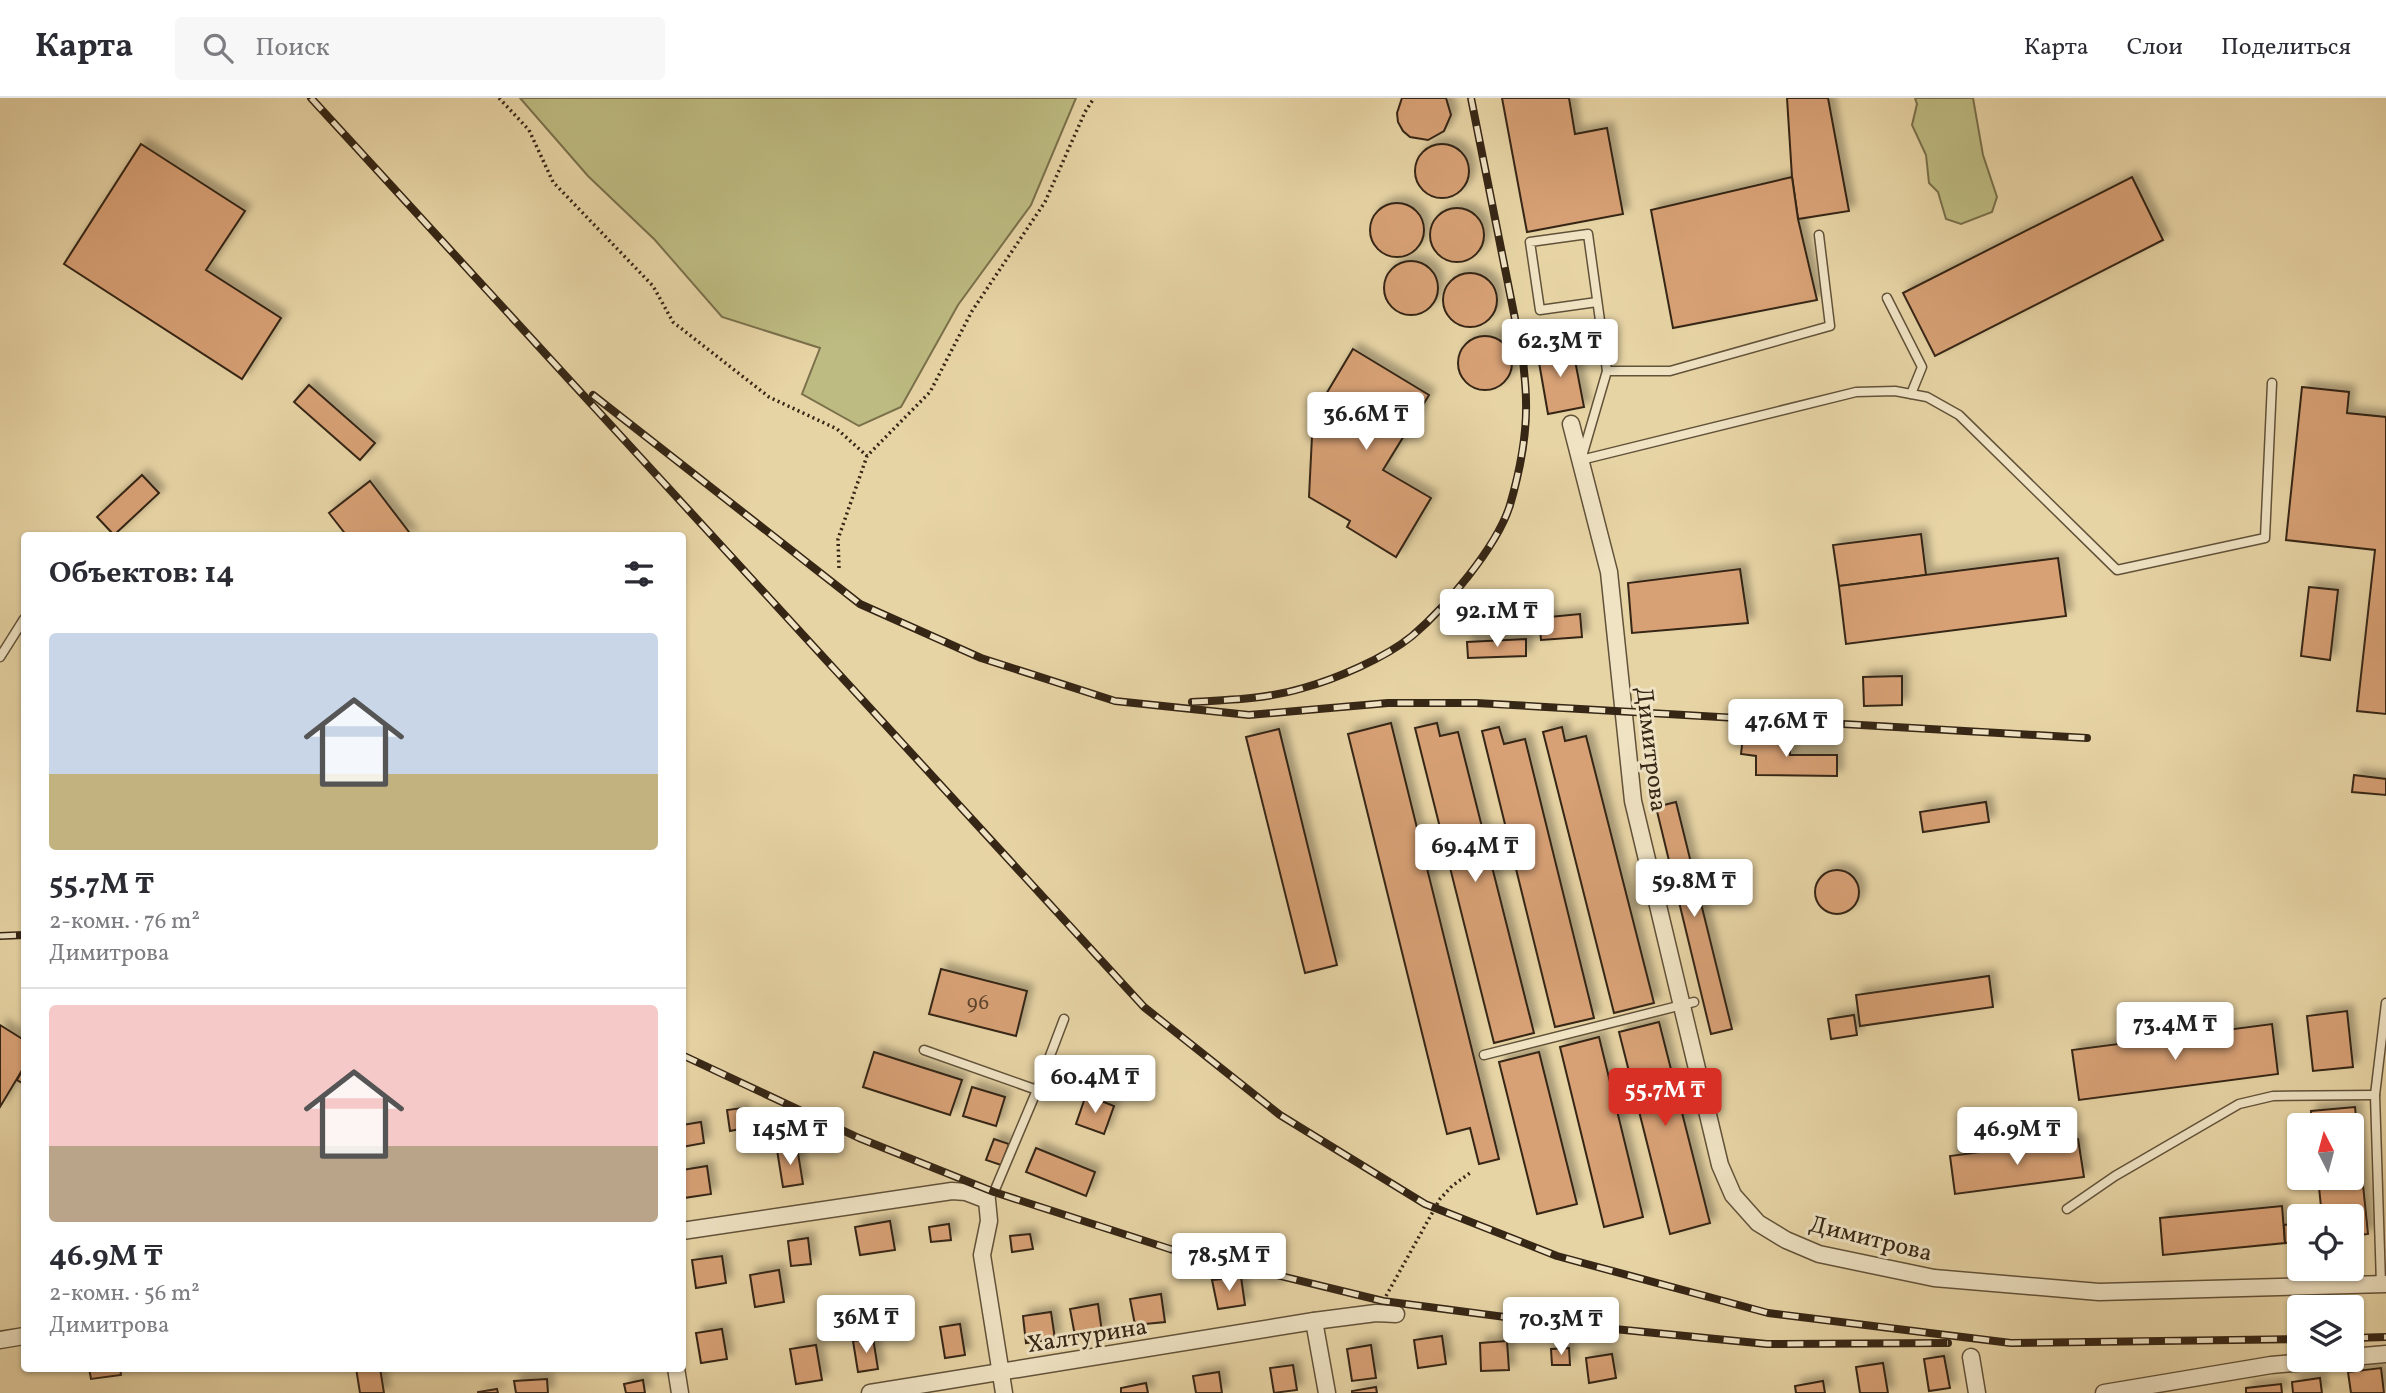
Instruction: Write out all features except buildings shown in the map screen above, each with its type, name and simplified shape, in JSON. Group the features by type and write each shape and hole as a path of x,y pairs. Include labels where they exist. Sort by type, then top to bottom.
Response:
{"street":[{"name":"Димитрова","path":"1571,424 1609,572 1633,801 1688,1004 1720,1166 1733,1195 1758,1223 1786,1240 1819,1254 1934,1278 2099,1292 2384,1284"},
{"path":"686,1230 952,1191 966,1192 987,1200 989,1221 982,1255 1004,1393"},
{"name":"Халтурина","path":"870,1393 1314,1321 1376,1313 1396,1314"},
{"path":"1314,1321 1326,1393"},
{"path":"0,1340 21,1336"},
{"path":"2364,1356 2386,1354"},
{"path":"1971,1357 1977,1393"},
{"path":"2104,1393 2287,1364"},
{"path":"677,1372 680,1393"}],"lane":[{"path":"1581,460 1607,371 1588,234 1530,242 1540,310 1597,302"},
{"path":"1607,371 1670,371 1830,326 1819,235"},
{"path":"1887,298 1922,367 1912,394"},
{"path":"1581,460 1856,392 1895,391 1927,397 1959,415 2117,570 2265,538 2272,383"},
{"path":"0,657 21,624"},
{"path":"2384,1284 2375,1095 2386,1003"},
{"path":"1484,1055 1688,1004"},
{"path":"987,1200 994,1192 1064,1019"},
{"path":"924,1050 1037,1090"},
{"path":"2067,1209 2115,1176 2239,1104 2273,1096 2375,1095"}],"path":[{"path":"499,98 529,130 553,182 653,286 673,322 769,397 837,429 867,456"},
{"path":"839,568 838,539 867,456 930,393 972,311 1045,202 1085,112 1094,98"},
{"path":"1376,1313 1440,1199 1452,1185 1471,1173"}],"shaded area":[{"path":"520,98 1076,98 1031,205 958,305 901,407 859,426 802,394 820,348 722,317 655,240 588,176"},
{"path":"1915,98 1973,98 1983,155 1997,197 1992,212 1961,224 1946,219 1938,192 1929,183 1926,155 1912,125 1917,104"}],"railway":[{"path":"311,98 1144,1007 1280,1115 1425,1204 1557,1256 1768,1313 2011,1343 2287,1339"},
{"path":"1192,702 1289,692 1345,673 1388,652 1412,636 1439,610 1482,558 1503,522 1510,505 1522,454 1526,414 1525,385 1523,359 1471,98"},
{"path":"593,395 860,604 981,658 1115,701 1249,715 1388,703 1476,703 2087,738"},
{"path":"0,936 21,935"},
{"path":"686,1057 859,1138 994,1192 1170,1249 1383,1301 1543,1322 1767,1344 1948,1343"},
{"path":"2364,1338 2386,1337"}]}
